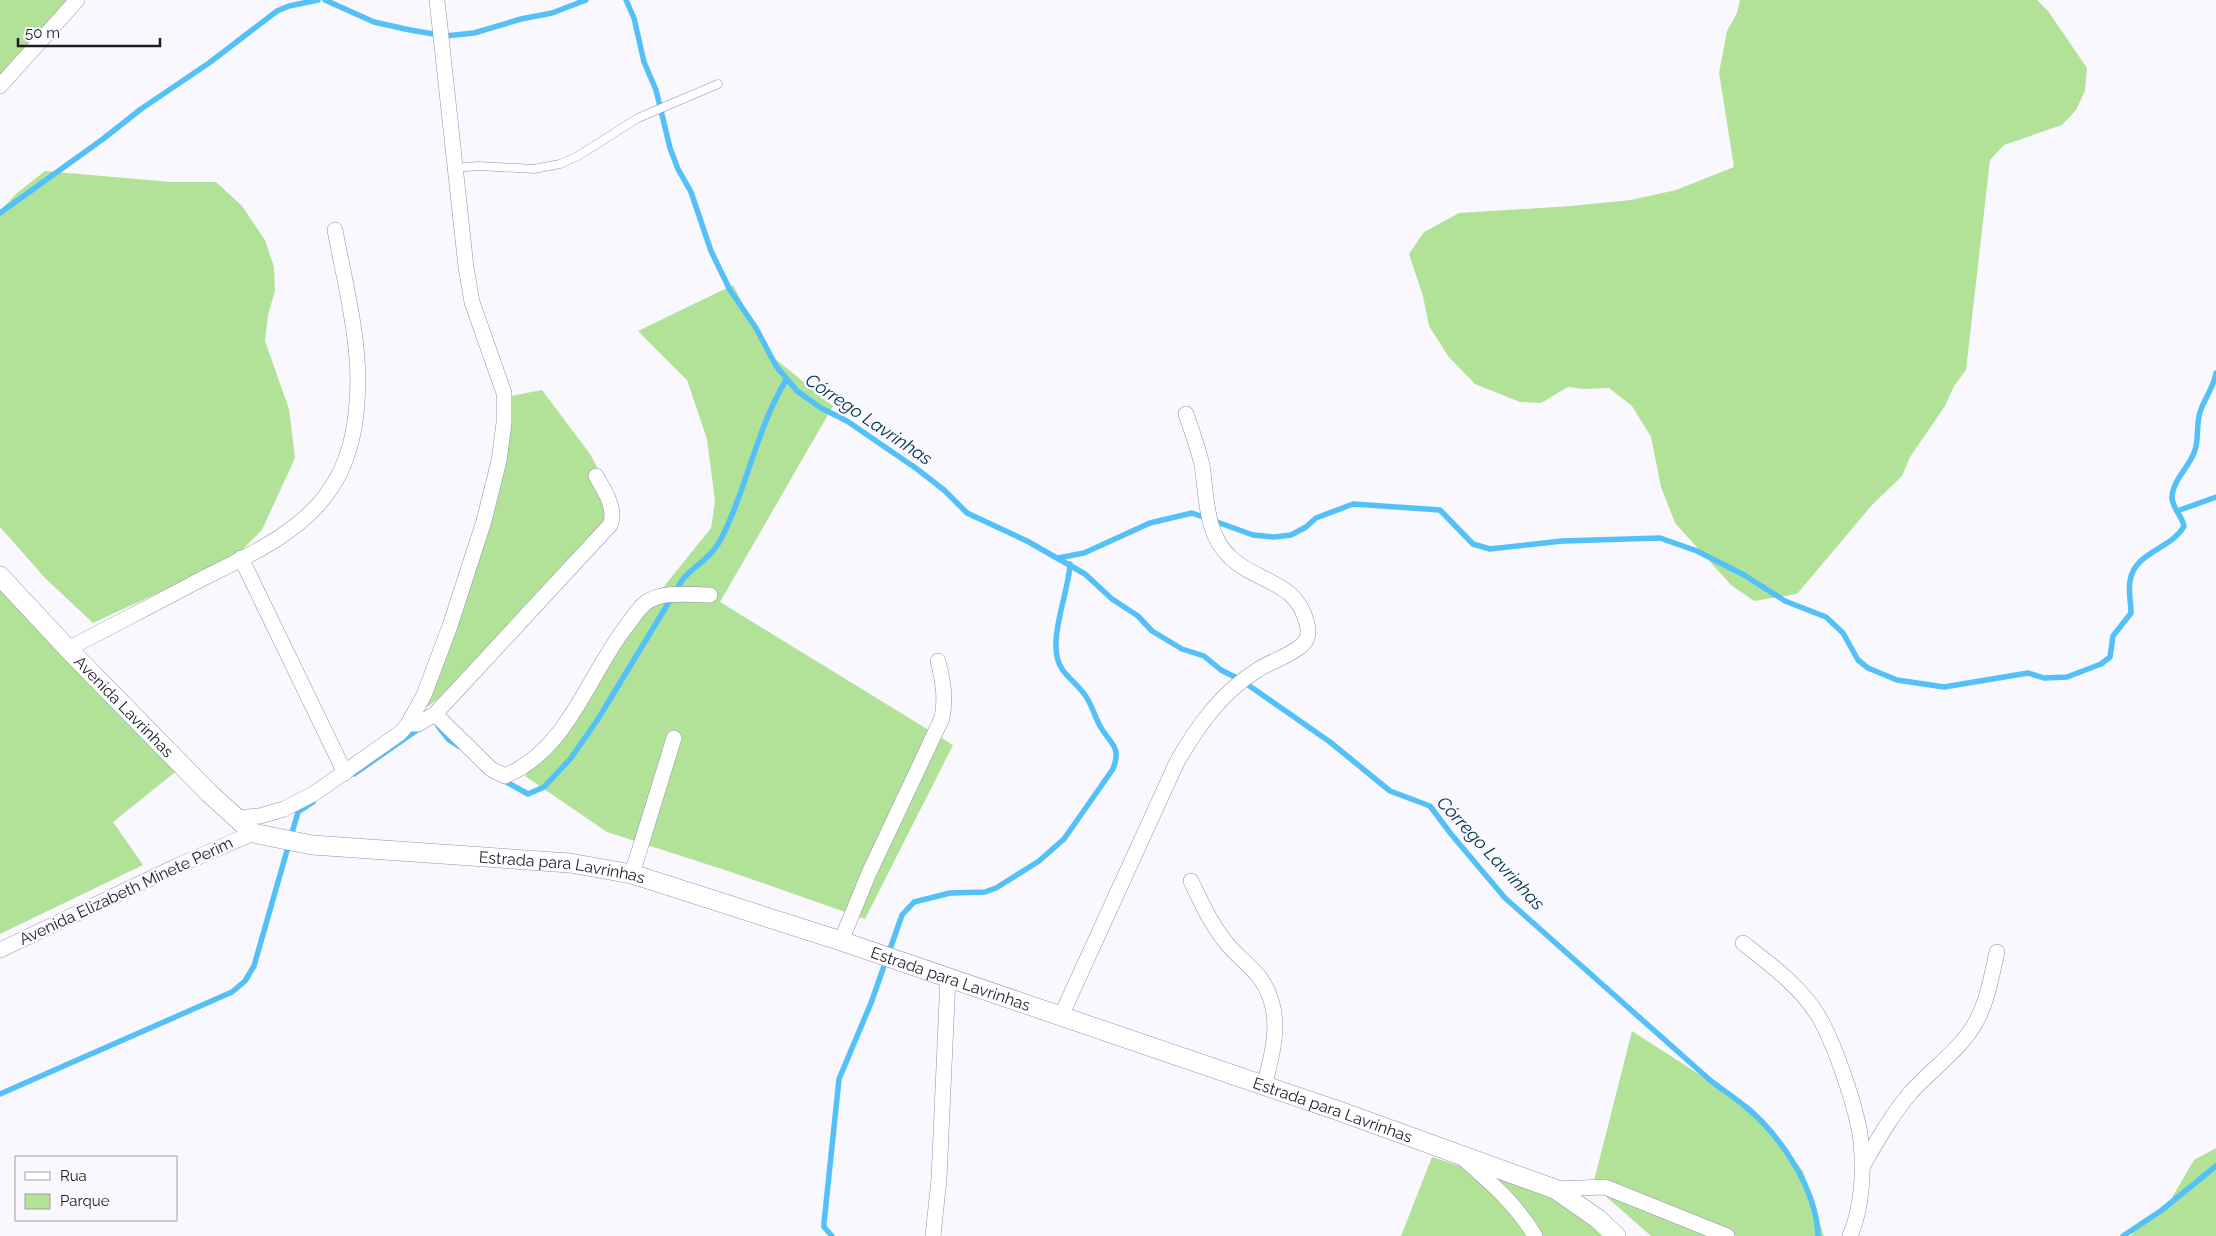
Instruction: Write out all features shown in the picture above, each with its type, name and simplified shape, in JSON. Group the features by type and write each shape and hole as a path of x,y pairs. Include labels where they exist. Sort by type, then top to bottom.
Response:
{"street":[{"path":"0,86 77,0"},
{"path":"235,818 260,816 284,809 315,793 389,743 408,724 431,677 471,563 499,461 504,423 504,393 472,302 454,168 436,0"},
{"path":"68,649 241,558 293,527 330,490 342,469 352,440 357,401 356,350 335,230"},
{"path":"1060,1016 1177,762 1193,734 1227,694 1254,672 1303,645 1308,634 1307,622 1296,599 1288,590 1243,567 1231,558 1216,536 1210,524 1201,463 1186,414"},
{"path":"408,724 418,724 435,714 610,525 612,520 609,501 596,476"},
{"path":"241,558 345,773"},
{"name":"Avenida Lavrinhas","path":"0,576 68,649 235,818 253,833"},
{"path":"435,714 491,769 505,776 535,757 562,729 574,714 601,662 618,637 648,600 659,596 710,595"},
{"path":"842,940 869,873 942,718 945,704 944,686 938,661"},
{"path":"632,874 674,738"},
{"name":"Estrada para Lavrinhas","path":"253,833 312,845 570,863 632,874 842,940 1460,1154 1555,1189 1598,1219 1616,1236"},
{"name":"Avenida Elizabeth Minete Perim","path":"0,950 175,867 253,833"},
{"path":"1192,882 1216,930 1260,978 1270,996 1275,1017 1275,1035 1274,1050 1264,1086"},
{"path":"1743,943 1772,966 1796,989 1818,1016 1833,1049 1853,1109 1861,1141 1862,1167 1858,1209 1850,1236"},
{"path":"1862,1167 1890,1119 1911,1092 1970,1033 1979,1018 1988,992 1996,952"},
{"path":"933,1236 938,1179 948,977"},
{"path":"1460,1154 1526,1220 1535,1236"},
{"path":"1555,1189 1605,1187 1727,1236"}],"lane":[{"path":"454,168 486,166 534,169 554,166 578,156 638,118 718,84"}],"green space":[{"path":"0,0 72,0 0,78"},
{"path":"1740,0 2037,0 2048,11 2087,68 2085,91 2076,110 2062,125 2004,145 1990,160 1966,370 1954,386 1945,406 1910,457 1902,476 1872,505 1797,594 1754,601 1731,585 1675,523 1661,487 1651,437 1632,406 1609,388 1584,389 1568,387 1541,403 1520,402 1475,384 1448,356 1429,326 1423,296 1409,254 1424,232 1459,213 1631,200 1676,190 1734,167 1719,73 1727,31 1737,13"},
{"path":"45,171 171,182 216,182 242,206 265,240 274,267 275,291 268,315 265,341 289,409 295,458 262,530 235,557 93,623 45,578 0,527 0,211 17,193"},
{"path":"733,285 768,353 833,406 720,602 953,745 865,919 731,872 607,832 525,776 606,651 653,600 711,528 715,501 707,439 687,380 638,331"},
{"path":"542,390 590,454 614,498 603,522 437,700 421,711 496,472 510,396"},
{"path":"0,574 184,765 113,822 143,865 0,934"},
{"path":"1632,1031 1753,1109 1803,1171 1824,1236 1651,1236 1593,1185"},
{"path":"2216,1148 2216,1236 2131,1236 2139,1222 2167,1206 2194,1160"},
{"path":"1432,1157 1530,1188 1573,1209 1614,1236 1401,1236"}],"waterway":[{"path":"0,213 103,139 141,109 209,63 277,11 289,6 318,0"},
{"path":"325,0 374,22 445,36 474,33 521,19 552,13 586,0"},
{"name":"Córrego Lavrinhas","path":"626,0 634,18 644,62 656,90 670,148 678,169 691,192 711,251 730,290 756,328 776,366 797,391 821,408 847,421 917,469 944,490 967,513 1027,541 1085,574 1112,599 1138,616 1152,631 1182,649 1204,656 1221,670 1241,680 1330,742 1390,791 1430,806 1505,898 1711,1081 1746,1107 1772,1133 1795,1165 1804,1183 1816,1218 1818,1236"},
{"path":"1058,558 1084,553 1150,523 1192,513 1253,535 1274,537 1291,535 1306,527 1316,518 1353,504 1440,510 1473,544 1490,549 1562,541 1660,538 1697,551 1744,575 1785,601 1826,617 1843,633 1858,660 1868,668 1897,680 1944,687 2028,673 2044,678 2067,677 2101,664 2110,657 2113,636 2131,613 2129,585 2133,571 2138,563 2171,540 2184,526 2173,502 2173,491 2178,479 2193,456 2197,441 2200,412 2216,373"},
{"path":"501,779 528,794 544,787 571,758 598,719 683,579 708,556 720,541 727,528 766,421 786,380"},
{"path":"2177,511 2216,497"},
{"path":"832,1236 824,1227 824,1223 839,1079 871,1003 902,915 914,902 950,893 985,892 996,888 1039,861 1064,839 1113,769 1116,755 1114,746 1100,726 1085,695 1064,672 1057,659 1057,632 1070,564"},
{"path":"438,726 449,740 460,747"},
{"path":"354,774 420,728"},
{"path":"0,1094 232,992 245,981 254,966 298,812 313,802"},
{"name":"Córrego Lavrinhas","path":"2123,1236 2162,1210 2216,1166"}]}
